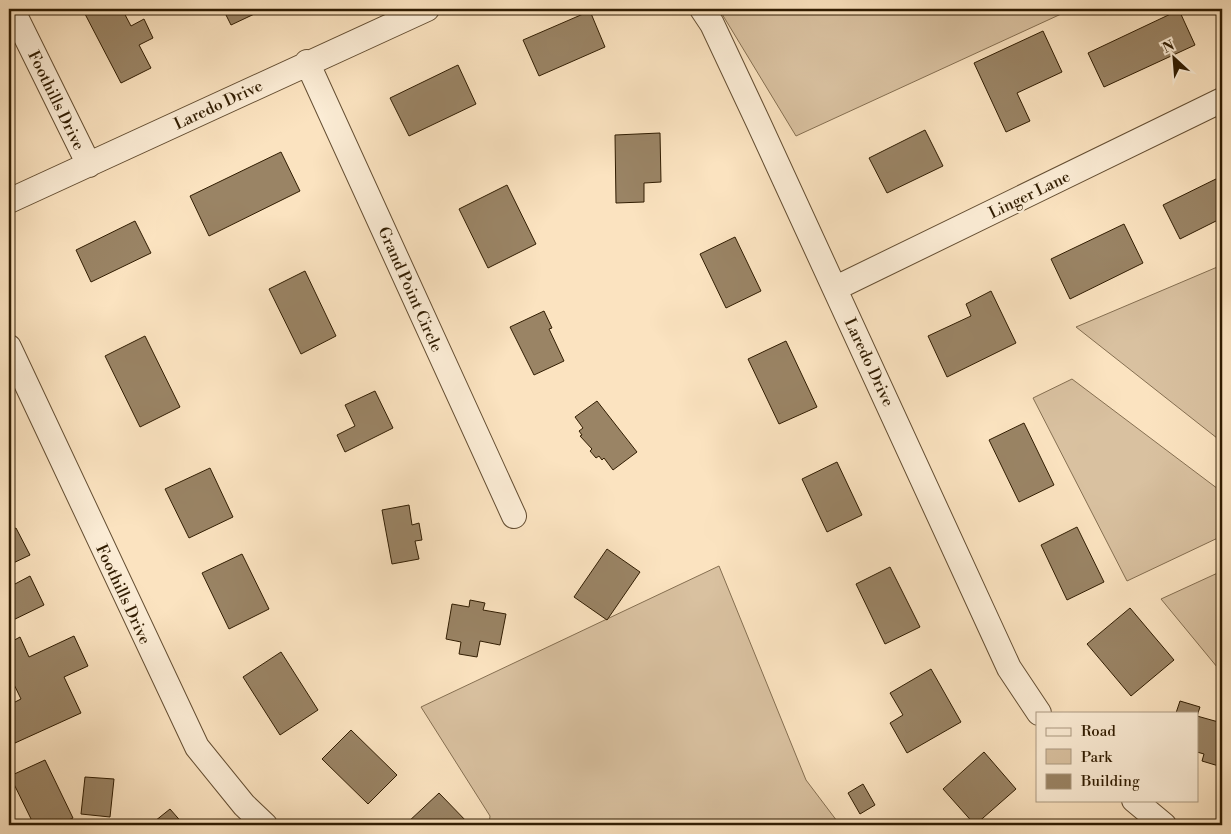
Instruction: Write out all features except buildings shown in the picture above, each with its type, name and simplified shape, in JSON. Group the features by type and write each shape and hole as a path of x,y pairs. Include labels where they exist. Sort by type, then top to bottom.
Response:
{"street":[{"name":"Foothills Drive","path":"12,9 89,165"},
{"name":"Laredo Drive","path":"9,201 307,62 427,9"},
{"name":"Laredo Drive","path":"702,9 712,24 836,288 1009,668 1038,712"},
{"name":"Grand Point Circle","path":"307,62 514,516"},
{"name":"Linger Lane","path":"836,288 1222,100"},
{"name":"Foothills Drive","path":"9,347 197,747 244,805 265,825"},
{"path":"1136,802 1164,825"}],"green space":[{"path":"719,9 1072,9 796,136"},
{"path":"1222,265 1222,442 1076,327"},
{"path":"1072,379 1222,492 1222,536 1127,581 1033,398"},
{"path":"719,566 806,780 840,825 489,825 490,816 421,707"},
{"path":"1222,571 1222,673 1161,599"}]}
